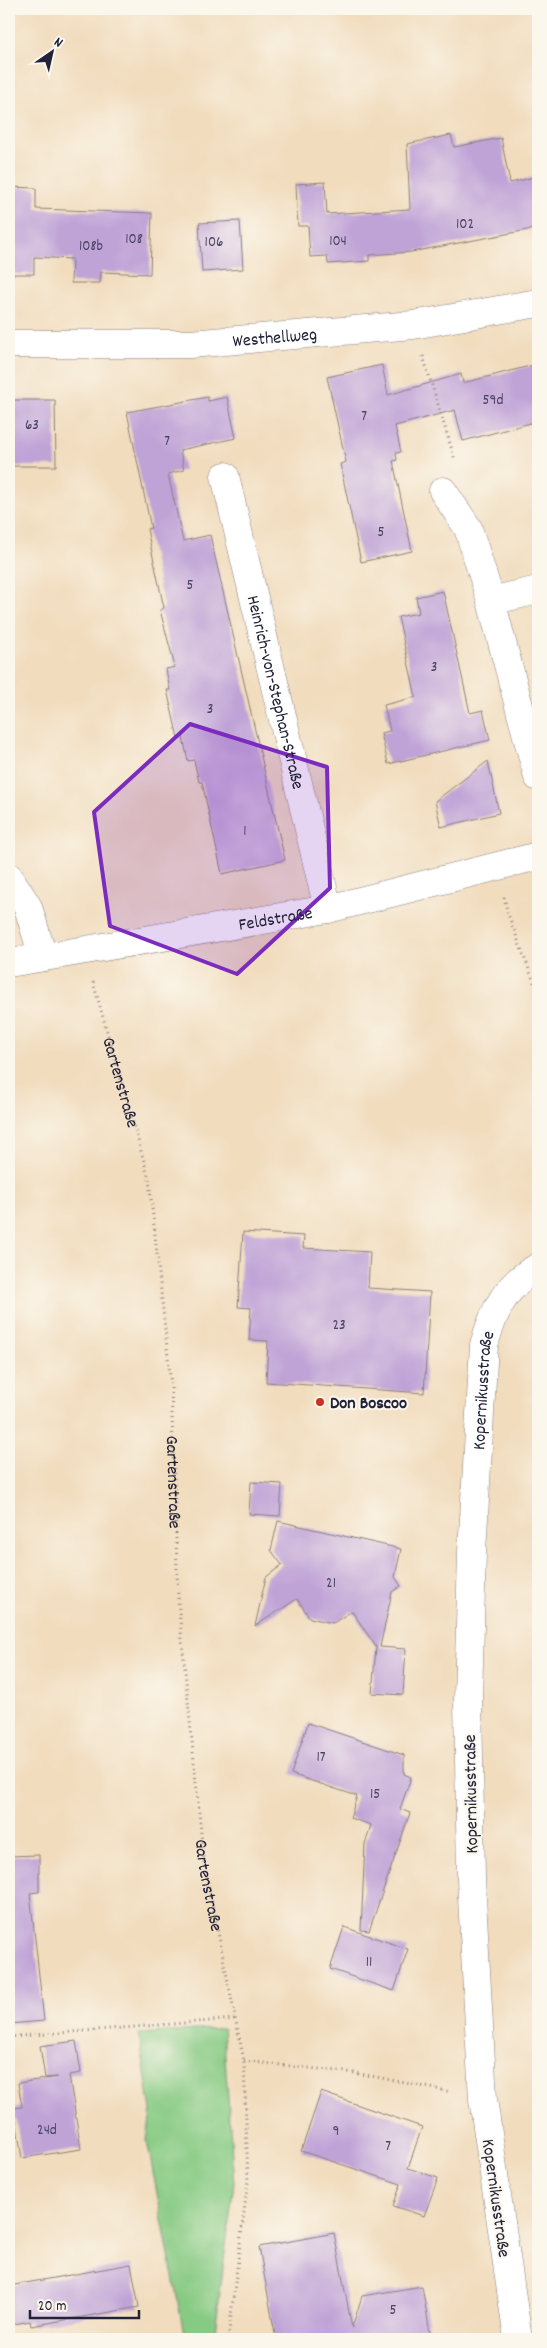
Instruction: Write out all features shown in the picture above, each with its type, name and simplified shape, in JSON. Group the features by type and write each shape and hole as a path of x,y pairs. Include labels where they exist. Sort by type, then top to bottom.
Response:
{"street":[{"name":"Westhellweg","path":"9,344 190,344 413,325 538,303"},
{"name":"Heinrich-von-Stephan-Straße","path":"225,476 328,909"},
{"path":"443,491 468,528 491,601 538,777"},
{"path":"491,601 538,590"},
{"name":"Feldstraße","path":"9,963 328,909 538,856"},
{"path":"9,877 28,908 43,957"},
{"name":"Kopernikusstraße","path":"518,2339 483,2099 471,1879 468,1699 472,1552 484,1345 492,1316 507,1292 538,1267"}],"path":[{"path":"413,325 455,460 443,491"},
{"path":"497,866 508,914 538,993"},
{"name":"Gartenstraße","path":"84,950 150,1180 171,1385 178,1600 204,1863 244,2061 248,2181 228,2339"},
{"path":"9,2037 235,2019"},
{"path":"244,2061 356,2073 483,2099"}],"highlighted area":[{"path":"190,724 327,767 330,888 237,974 110,926 94,812"}],"green space":[{"path":"223,2028 234,2183 214,2339 185,2339 147,2141 151,2111 139,2034"}],"building":[{"path":"451,135 454,147 501,138 510,183 538,176 538,228 411,252 369,255 369,261 328,264 327,256 310,257 308,226 298,226 296,184 325,182 327,214 410,209 407,144"},
{"path":"9,187 36,188 36,209 152,213 150,274 101,272 100,283 71,283 72,259 34,257 34,274 9,274"},
{"path":"240,221 243,269 202,272 199,223"},
{"path":"538,364 538,421 463,441 455,410 395,426 401,452 396,453 397,460 393,461 412,551 361,562 340,464 346,462 327,377 382,365 388,395 461,374 463,383"},
{"path":"208,397 208,401 227,397 236,438 180,450 184,470 168,474 183,541 210,535 285,860 222,874 202,782 199,782 194,760 188,761 183,737 178,738 167,690 170,690 166,669 175,667 160,610 164,608 147,529 151,528 127,412"},
{"path":"9,400 55,400 56,466 9,466"},
{"path":"443,591 470,713 483,710 490,740 388,764 381,733 390,731 384,705 416,697 398,617 419,613 416,597"},
{"path":"488,761 499,813 441,827 435,801"},
{"path":"243,1232 304,1236 303,1248 370,1252 368,1288 430,1292 424,1393 266,1382 268,1341 249,1340 251,1308 238,1307"},
{"path":"251,1482 282,1484 280,1516 249,1514"},
{"path":"278,1521 401,1549 395,1577 401,1586 392,1592 380,1647 406,1649 403,1695 372,1693 376,1647 352,1611 333,1623 310,1618 297,1599 255,1626 266,1577 282,1565 271,1550"},
{"path":"308,1723 404,1755 404,1774 411,1777 400,1809 410,1813 369,1931 361,1930 365,1844 371,1825 350,1818 357,1796 291,1774"},
{"path":"39,1855 39,1892 30,1893 44,2021 9,2024 9,1856"},
{"path":"344,1927 408,1949 394,1991 330,1969"},
{"path":"76,2041 81,2073 69,2075 81,2149 22,2158 14,2108 22,2107 18,2083 57,2077 45,2078 40,2046"},
{"path":"321,2092 422,2127 408,2168 438,2178 424,2216 393,2206 401,2184 301,2151"},
{"path":"334,2233 352,2328 362,2296 422,2286 431,2339 348,2339 348,2337 338,2339 276,2339 259,2247"},
{"path":"131,2264 139,2307 31,2326 30,2321 9,2325 9,2286"}],"place":[{"name":"Don Boscoo","path":"320,1402"}]}
